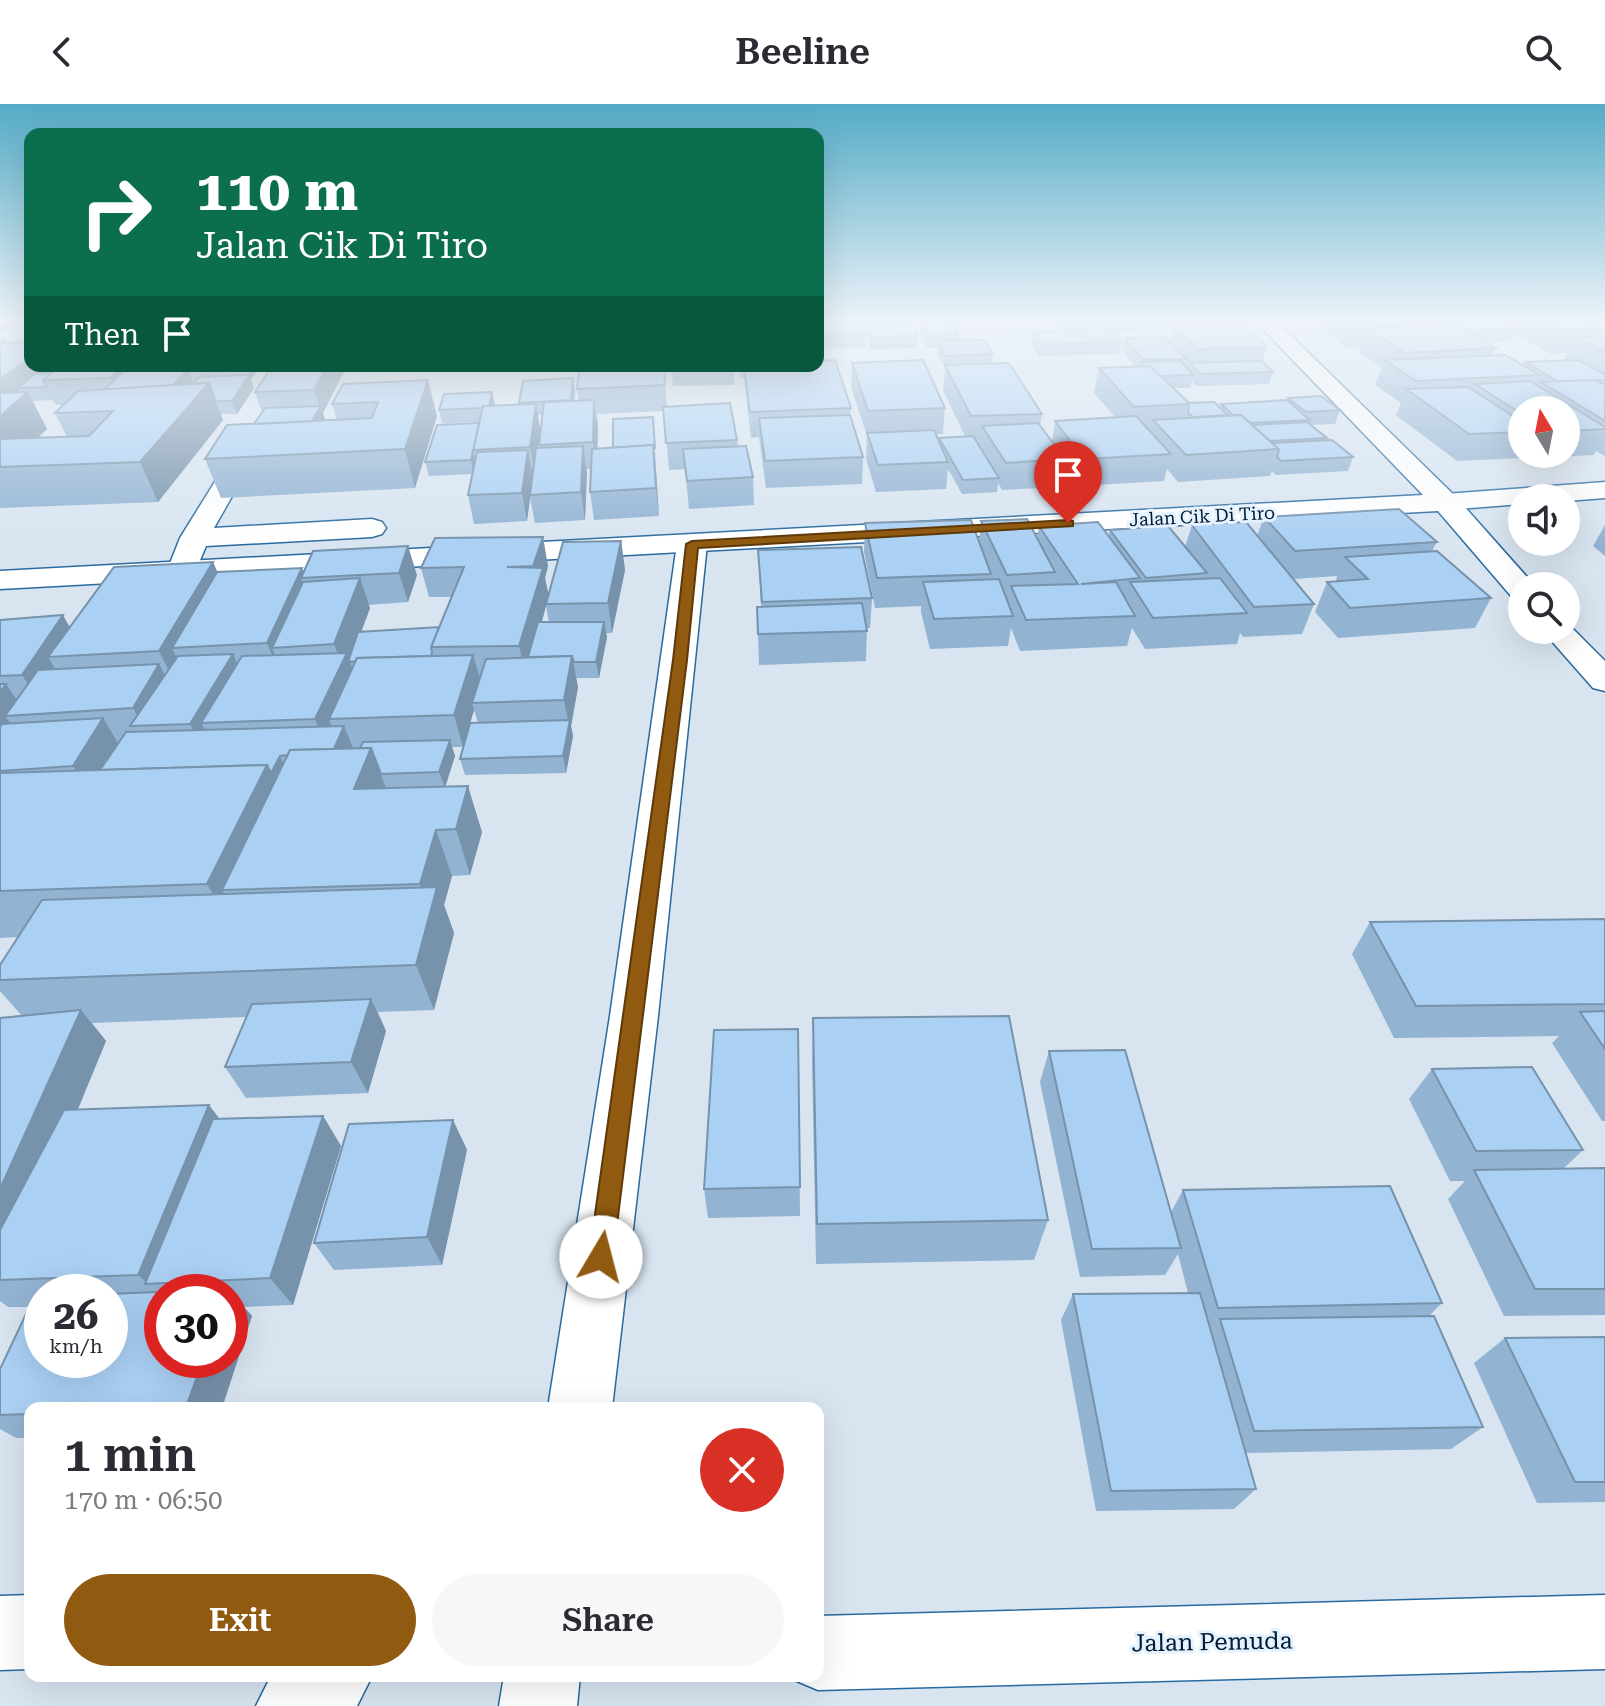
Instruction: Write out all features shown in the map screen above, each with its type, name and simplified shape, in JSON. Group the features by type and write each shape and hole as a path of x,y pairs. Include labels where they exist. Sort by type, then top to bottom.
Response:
{"street":[{"path":"1340,397 1445,502 1508,573"},
{"path":"182,571 194,538 238,464 250,460 291,459"},
{"name":"Jalan Cik Di Tiro","path":"0,580 1445,502 1605,490"},
{"path":"194,538 372,528"},
{"path":"581,1402 634,1016 692,544"},
{"path":"1571,644 1605,681"},
{"path":"0,1633 24,1632"},
{"name":"Jalan Pemuda","path":"824,1653 1605,1632"},
{"path":"295,1706 326,1682"},
{"path":"538,1706 541,1682"}],"building":[{"path":"0,397 22,397 0,416"},
{"path":"72,397 197,397 140,462 0,467 0,439 89,436 113,411 55,413"},
{"path":"214,397 235,397 232,401 216,401"},
{"path":"336,397 422,397 405,449 205,459 227,425 372,418 378,402 332,404"},
{"path":"443,397 491,397 489,406 482,408 439,410"},
{"path":"520,397 571,397 571,400 519,403"},
{"path":"748,397 847,397 851,408 750,412"},
{"path":"863,397 940,397 945,408 868,411"},
{"path":"961,397 1031,397 1042,414 971,416"},
{"path":"1125,397 1182,397 1190,404 1134,407"},
{"path":"1322,397 1340,410 1306,412 1288,398"},
{"path":"1417,397 1483,397 1508,413 1508,433 1469,434"},
{"path":"1495,397 1508,397 1508,405"},
{"path":"1580,397 1605,397 1605,421 1580,406"},
{"path":"594,400 593,442 539,445 544,402"},
{"path":"1287,400 1310,420 1250,423 1241,415 1233,415 1221,404"},
{"path":"1214,402 1228,415 1193,417 1188,413 1189,403"},
{"path":"730,403 737,440 666,443 663,407"},
{"path":"536,404 530,447 473,450 483,406"},
{"path":"321,406 312,421 254,424 265,408"},
{"path":"1580,412 1605,427 1580,430"},
{"path":"850,415 863,457 765,461 759,418"},
{"path":"1241,415 1279,449 1186,455 1153,420"},
{"path":"1136,416 1171,454 1084,459 1055,421"},
{"path":"653,417 655,448 653,445 613,448 613,419"},
{"path":"1307,422 1327,438 1270,441 1252,425"},
{"path":"479,423 471,460 425,462 437,425"},
{"path":"1038,423 1065,459 1006,463 982,426"},
{"path":"934,430 948,462 878,465 867,433"},
{"path":"973,436 999,478 963,480 939,438"},
{"path":"1332,440 1353,457 1281,461 1277,457 1279,449 1272,443"},
{"path":"653,445 656,488 590,492 592,449"},
{"path":"583,446 581,492 530,495 536,448"},
{"path":"746,446 753,477 687,481 683,449"},
{"path":"528,450 522,493 468,495 477,452"},
{"path":"1399,509 1437,542 1295,551 1264,517"},
{"path":"1027,519 1055,572 1007,575 981,521"},
{"path":"971,520 991,574 877,578 865,523"},
{"path":"1098,522 1140,578 1081,584 1116,582 1135,616 1026,620 1011,586 1078,584 1039,526"},
{"path":"1246,522 1314,604 1254,607 1192,525"},
{"path":"1168,526 1207,573 1146,578 1110,530"},
{"path":"543,537 533,566 507,567 543,568 519,646 431,647 464,567 421,568 435,538"},
{"path":"621,541 608,603 546,604 563,542"},
{"path":"408,546 399,573 301,578 313,551"},
{"path":"861,547 872,598 762,602 758,550"},
{"path":"1437,551 1491,598 1350,608 1327,582 1368,579 1345,557"},
{"path":"213,562 159,651 48,657 114,567"},
{"path":"302,568 267,643 172,648 217,572"},
{"path":"360,578 334,644 272,648 303,582"},
{"path":"1220,578 1247,613 1153,618 1130,582"},
{"path":"999,579 1013,616 934,619 923,582"},
{"path":"862,603 867,631 758,634 757,607"},
{"path":"63,615 22,675 0,676 0,620"},
{"path":"538,622 604,622 596,662 574,662 572,656 528,657"},
{"path":"439,627 431,656 357,658 350,662 358,632"},
{"path":"347,653 315,719 201,723 242,656"},
{"path":"233,654 190,724 130,726 178,656"},
{"path":"473,655 454,715 329,719 357,658"},
{"path":"572,656 564,700 472,703 486,659"},
{"path":"159,664 133,708 5,716 38,670"},
{"path":"103,718 73,766 0,771 2,724"},
{"path":"570,720 563,756 460,759 470,723"},
{"path":"344,726 334,749 290,750 288,755 280,756 271,773 267,765 100,770 126,732"},
{"path":"450,740 439,772 381,774 371,748 360,748 363,742"},
{"path":"371,748 354,789 468,786 456,829 436,830 420,884 222,890 290,750"},
{"path":"267,765 207,884 0,891 0,773"},
{"path":"437,887 416,965 0,980 0,965 42,900"},
{"path":"1605,919 1605,1004 1416,1006 1370,922"},
{"path":"371,999 351,1062 225,1067 252,1004"},
{"path":"81,1010 0,1189 0,1018"},
{"path":"1605,1011 1605,1049 1580,1012"},
{"path":"1009,1016 1048,1220 817,1224 813,1018"},
{"path":"798,1029 800,1187 704,1189 714,1030"},
{"path":"1125,1050 1181,1248 1092,1249 1049,1051"},
{"path":"1532,1067 1583,1150 1476,1151 1432,1069"},
{"path":"209,1105 138,1275 24,1274 24,1279 0,1280 0,1230 64,1110"},
{"path":"323,1116 270,1278 248,1279 248,1274 149,1274 213,1119"},
{"path":"453,1120 427,1237 314,1243 349,1124"},
{"path":"1605,1168 1605,1289 1535,1289 1474,1170"},
{"path":"1390,1186 1442,1303 1218,1308 1183,1190"},
{"path":"128,1293 144,1293 144,1378 196,1378 188,1402 24,1402 24,1414 0,1415 0,1369 24,1318 24,1378 128,1378"},
{"path":"1200,1293 1256,1489 1111,1491 1073,1294"},
{"path":"1434,1316 1483,1427 1254,1431 1220,1319"},
{"path":"1605,1337 1605,1482 1575,1482 1505,1338"}],"route":[{"path":"601,1257 680,660 692,544 1068,523"}]}
